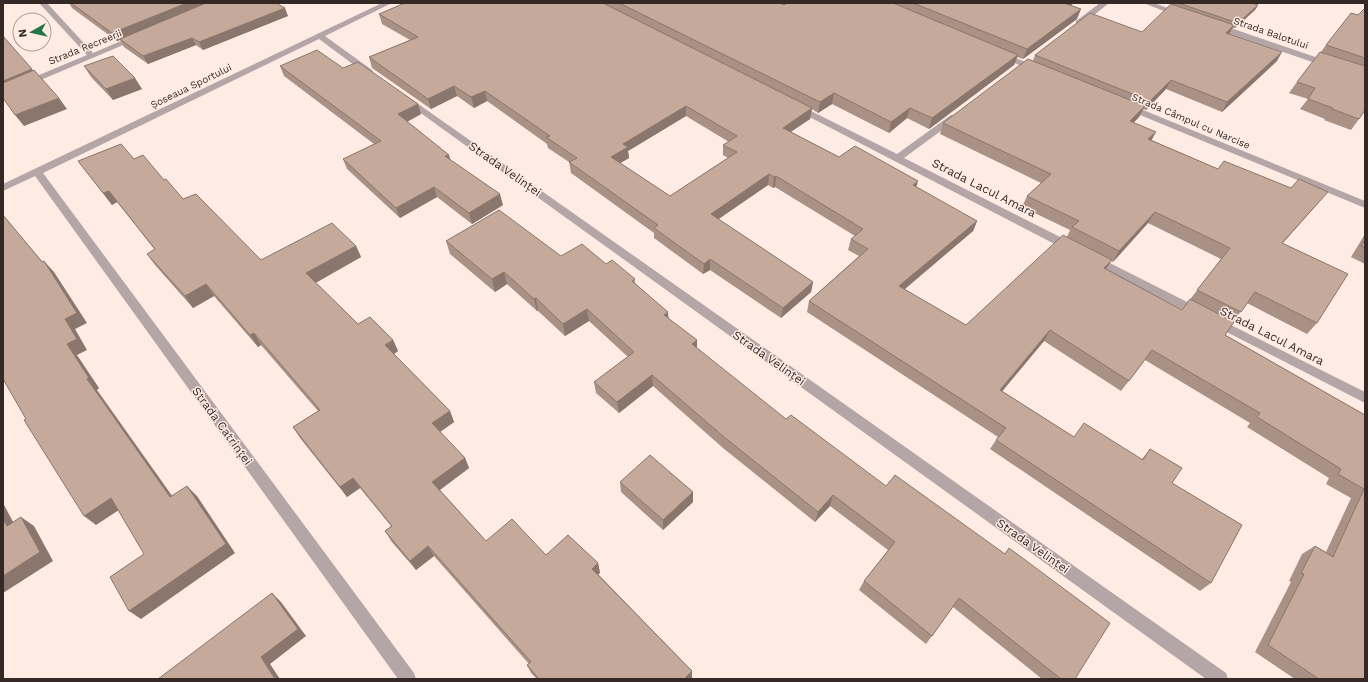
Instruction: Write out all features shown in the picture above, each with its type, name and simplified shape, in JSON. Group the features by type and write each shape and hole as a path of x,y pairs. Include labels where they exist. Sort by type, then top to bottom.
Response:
{"street":[{"path":"44,3 92,56"},
{"name":"Șoseaua Sportului","path":"3,188 388,3"},
{"path":"1069,31 1105,3"},
{"path":"1147,3 1185,16"},
{"name":"Strada Balotului","path":"1207,23 1335,66"},
{"name":"Strada Recreerii","path":"3,93 149,33"},
{"path":"319,36 380,80"},
{"path":"991,50 1043,71"},
{"path":"1015,72 1034,57"},
{"name":"Strada Velinței","path":"400,94 1220,679"},
{"name":"Strada Lacul Amara","path":"786,102 1365,398"},
{"name":"Strada Câmpul cu Narcise","path":"1116,102 1365,205"},
{"path":"898,158 960,112"},
{"name":"Strada Catrinței","path":"37,172 408,679"}],"building":[{"path":"71,3 187,3 112,33"},
{"path":"206,3 276,3 285,8 199,42 192,38 143,56 120,39"},
{"path":"405,3 603,3 812,108 783,128 839,157 855,146 918,181 913,185 977,221 899,286 966,325 1063,235 1112,260 1104,268 1182,310 1190,299 1234,322 1225,335 1365,415 1365,679 1319,679 1268,645 1304,574 1301,573 1315,546 1333,557 1364,489 1338,474 1341,469 1257,417 1260,413 1152,350 1129,381 1050,330 1000,390 1074,437 1084,423 1143,460 1150,449 1182,468 1172,483 1242,525 1211,583 996,440 1006,428 809,301 868,249 851,239 863,229 776,176 774,177 769,174 711,214 813,282 783,308 710,259 704,264 654,228 658,225 569,162 577,158 546,137 550,136 485,91 471,97 454,86 428,99 369,57 418,37 379,14","holes":["686,106 737,136 723,145 737,152 670,196 611,157 628,147 623,144"]},
{"path":"619,3 780,3 784,5 787,3 893,3 1018,55 932,118 910,108 891,122 834,93 820,102"},
{"path":"913,3 1064,3 1081,9 1027,49"},
{"path":"1178,3 1252,3 1258,5 1238,23"},
{"path":"1171,4 1234,25 1226,33 1282,52 1227,102 1171,80 1150,101 1035,55 1090,13 1142,32"},
{"path":"1365,8 1365,58 1326,45 1351,13 1358,15"},
{"path":"3,36 12,46 12,52 17,52 32,69 3,81"},
{"path":"317,50 343,68 358,62 418,104 398,114 449,155 445,156 500,194 469,213 434,187 396,208 343,159 381,141 280,66"},
{"path":"1320,52 1365,66 1365,110 1359,119 1308,99 1315,88 1297,82"},
{"path":"113,56 135,78 106,89 84,66"},
{"path":"1028,59 1145,106 1130,121 1156,132 1148,139 1218,169 1224,161 1291,188 1299,179 1328,192 1282,243 1348,274 1317,323 1255,292 1241,312 1197,290 1230,248 1155,212 1119,251 1072,227 1079,221 1027,196 1051,174 943,123"},
{"path":"34,70 59,98 15,115 3,98 3,83"},
{"path":"121,144 134,159 143,155 164,180 166,179 183,199 196,194 261,260 332,223 356,246 306,273 358,324 370,317 393,340 385,345 450,411 432,423 465,458 432,482 486,541 512,519 546,555 568,535 598,563 592,569 692,671 684,679 539,679 527,665 531,662 428,546 410,561 385,531 392,526 353,478 340,487 293,427 320,410 254,333 250,335 206,284 185,296 147,254 155,249 109,191 103,193 78,161"},
{"path":"499,210 561,256 582,244 606,264 612,260 635,279 632,281 668,312 664,315 697,340 692,344 786,419 791,415 886,486 895,475 1005,554 1009,548 1110,623 1075,679 1061,679 959,598 932,636 864,581 895,542 833,495 818,512 724,437 652,375 617,402 594,382 634,352 587,309 563,324 536,298 534,299 504,272 492,279 446,241"},
{"path":"3,215 42,262 44,261 77,313 65,319 77,339 67,344 89,378 87,379 170,497 187,486 226,544 129,611 110,577 144,554 111,498 84,516 24,420 26,419 3,379"},
{"path":"1365,240 1365,248 1361,246"},
{"path":"650,455 693,492 663,520 620,482"},
{"path":"21,517 40,552 3,576 3,519 7,526"},
{"path":"272,593 298,629 261,657 275,679 158,679"}]}
